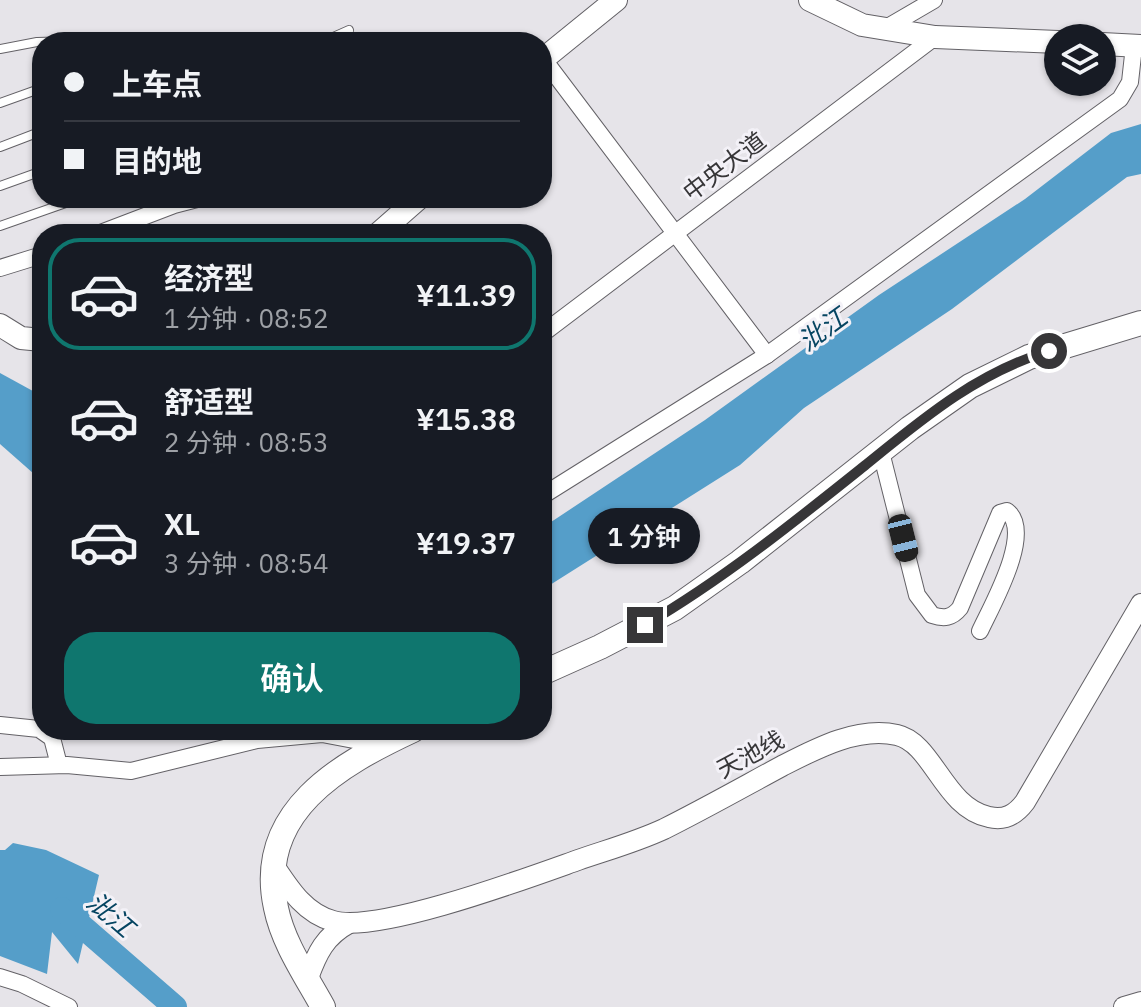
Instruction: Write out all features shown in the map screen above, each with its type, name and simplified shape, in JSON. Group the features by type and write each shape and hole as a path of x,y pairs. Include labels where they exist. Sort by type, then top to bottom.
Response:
{"main road":[{"path":"552,51 616,0"},
{"path":"810,0 862,25 935,37 1044,41"},
{"path":"1116,45 1137,46"},
{"path":"389,224 408,208"},
{"path":"552,669 675,608 740,562 943,404 999,370 1029,357 1141,323"},
{"path":"0,325 32,339"},
{"path":"323,1007 291,948 276,910 272,886 273,864 282,833 300,805 338,770 391,740"}],"street":[{"path":"886,28 934,0"},
{"name":"中央大道","path":"552,326 935,37"},
{"path":"552,485 767,355 1120,99 1130,82 1137,46"},
{"path":"552,70 767,355"},
{"path":"124,224 166,208"},
{"path":"0,268 32,258"},
{"path":"881,452 917,595 932,615 954,615 960,608 1000,513 1007,511 1015,519 1017,541 980,631"},
{"name":"天池线","path":"273,864 295,896 313,912 335,922 349,923 407,914 507,885 636,841 813,750 867,735 893,734 906,739 968,810 992,818 1007,817 1025,802 1141,604"},
{"path":"0,725 32,728"},
{"path":"53,740 59,765"},
{"path":"0,767 59,765 131,771 257,740"},
{"path":"354,740 380,745"},
{"path":"308,978 320,947 349,923"},
{"path":"0,977 69,1007"},
{"path":"1124,1007 1141,1002"}],"lane":[{"path":"344,32 349,30"},
{"path":"0,49 32,43"},
{"path":"0,103 32,92"},
{"path":"0,147 32,135"},
{"path":"0,186 32,175"},
{"path":"0,226 51,208"}],"water":[{"path":"1141,124 1141,174 1127,177 952,309 804,408 740,465 552,584 552,521 705,420 879,295 1025,199 1111,133"},
{"path":"0,373 32,391 32,472 0,444"},
{"path":"13,843 46,850 99,875 78,964 52,932 47,974 0,956 0,850"}],"waterway":[{"name":"沘江","path":"62,909 175,1007"}],"route":[{"path":"645,625 675,608 740,562 943,404 999,370 1049,351"}]}
